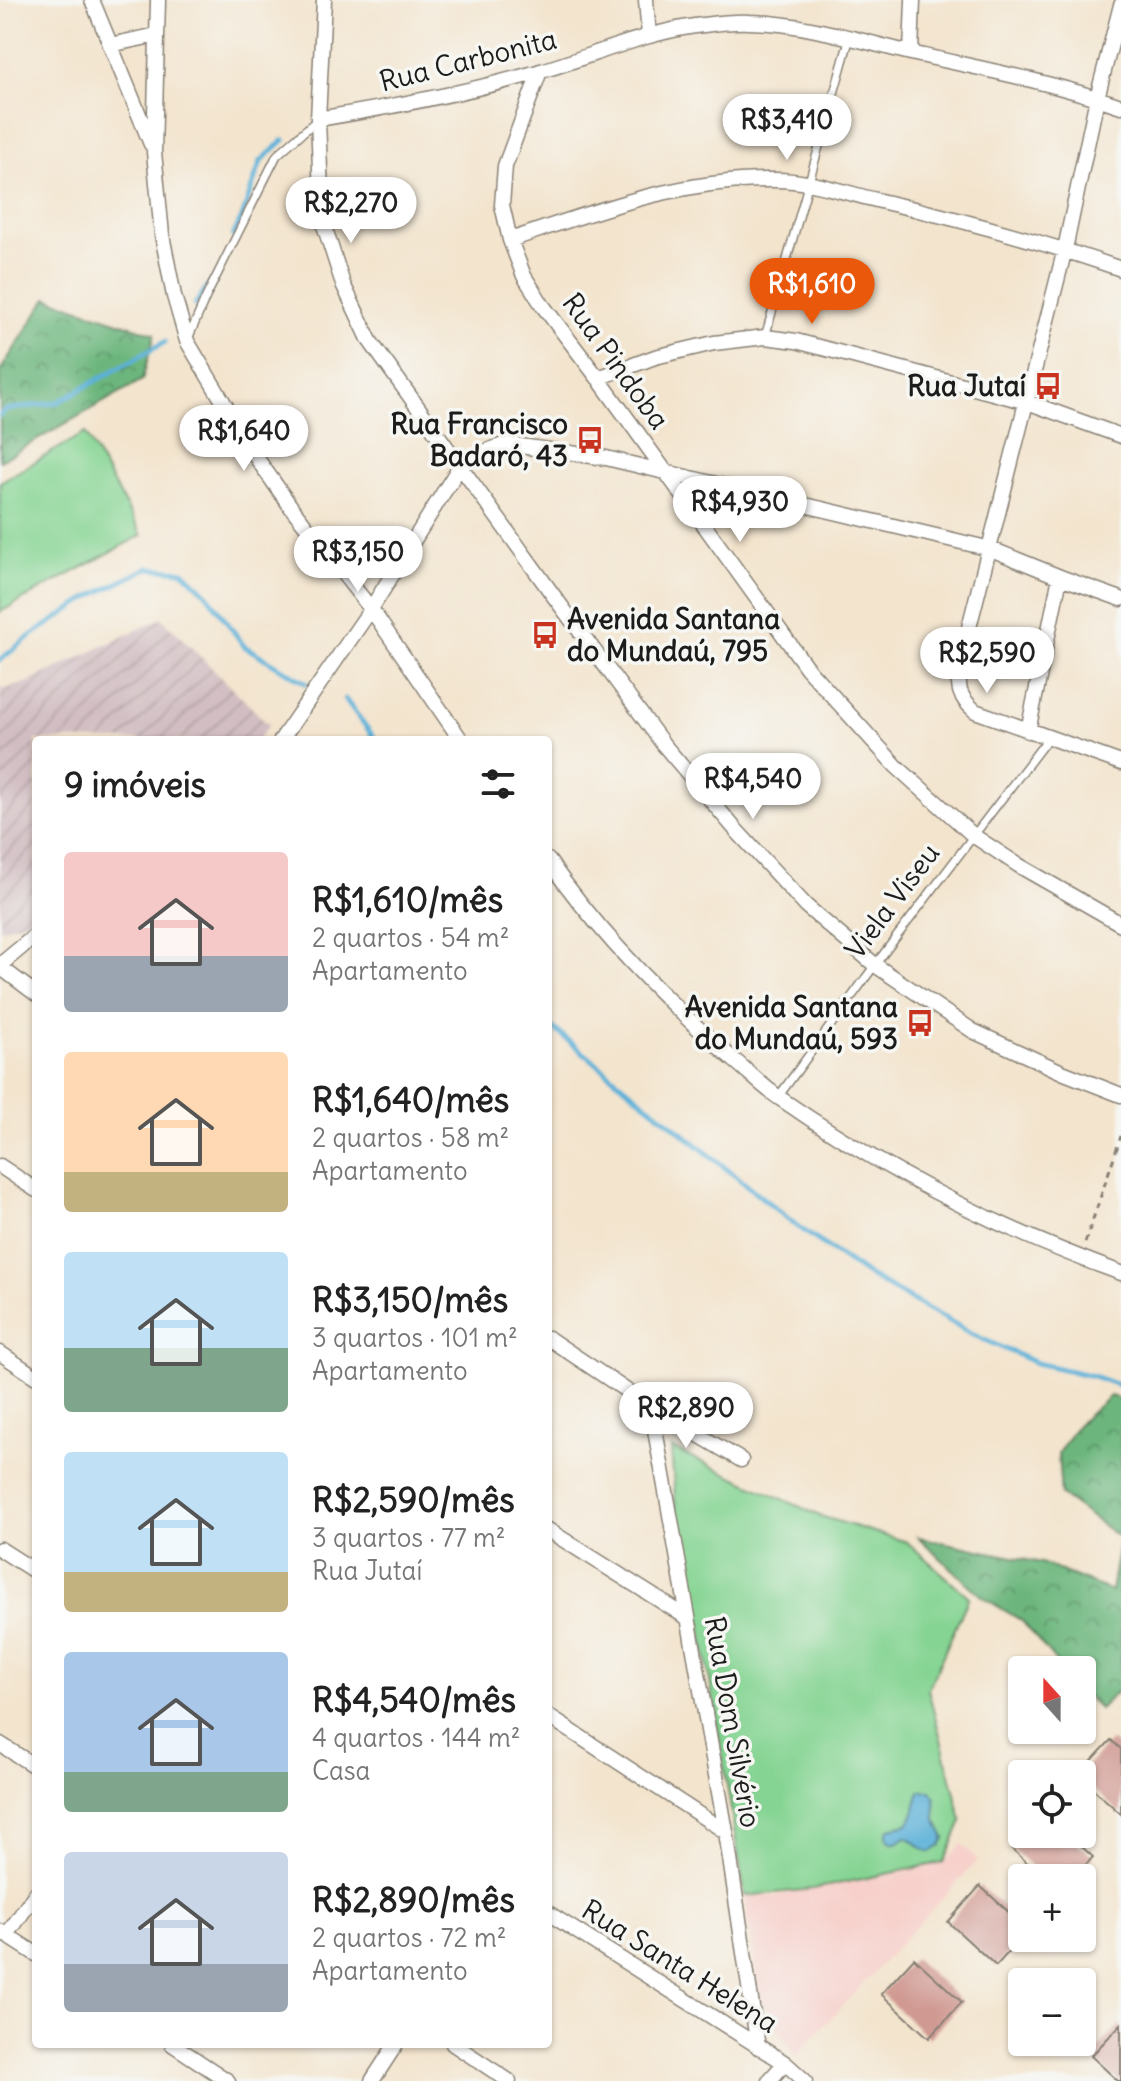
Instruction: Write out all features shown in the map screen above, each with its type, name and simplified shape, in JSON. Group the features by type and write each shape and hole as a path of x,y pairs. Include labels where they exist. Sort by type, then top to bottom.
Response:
{"street":[{"path":"92,0 154,152"},
{"path":"158,0 154,152 162,235 187,341 258,460 371,609 458,736"},
{"path":"324,0 318,119 322,219 343,284 370,341 460,466 663,744 806,906 875,965 973,1031 1121,1095"},
{"path":"646,0 649,36"},
{"path":"911,53 913,0"},
{"path":"1121,5 1097,98 1065,249 959,667 958,688 963,701 975,711 1121,763"},
{"name":"Rua Carbonita","path":"318,119 378,109 540,71 649,36 693,27 748,22 850,37 1121,106"},
{"path":"110,45 157,35"},
{"name":"Rua Pindoba","path":"540,71 505,166 502,205 510,240 524,276 543,306 807,668 896,766 974,836 1121,924"},
{"path":"510,240 659,193 724,182 777,180 810,184 954,218 1065,249 1121,269"},
{"path":"598,378 655,357 714,343 765,337 796,341 1027,402 1121,436"},
{"path":"284,736 371,609 460,466 481,453 506,444 606,458 663,470 991,549 1121,599"},
{"path":"1028,731 1060,577"},
{"path":"552,866 614,942 686,1018 778,1097 851,1145 972,1210 1121,1273"},
{"path":"32,938 0,966 32,991"},
{"path":"0,1166 32,1187"},
{"path":"552,1341 651,1407 741,1460"},
{"path":"0,1353 32,1374"},
{"name":"Rua Dom Silvério","path":"651,1407 726,1832 758,2047"},
{"path":"552,1533 688,1618"},
{"path":"0,1549 32,1569"},
{"path":"552,1719 726,1832"},
{"path":"0,1744 32,1764"},
{"path":"32,1898 4,1933 32,1951"},
{"name":"Rua Santa Helena","path":"552,1916 785,2063 805,2081"},
{"path":"178,2048 228,2081"},
{"path":"372,2081 393,2048"},
{"path":"459,2048 509,2081"},
{"path":"769,2081 785,2063"}],"lane":[{"path":"765,337 850,37"},
{"path":"187,341 277,155 318,119"},
{"name":"Viela Viseu","path":"778,1097 1049,737"}],"path":[{"path":"1080,1258 1121,1136"}],"shaded area":[{"path":"162,618 269,725 261,736 32,736 32,919 0,929 0,690 26,683"},
{"path":"962,1844 978,1860 795,2057 759,1995 745,1896 775,1896 943,1863"}],"green space":[{"path":"47,298 155,334 142,380 0,461 0,371"},
{"path":"85,433 142,535 0,612 0,482"},
{"path":"1110,1396 1121,1399 1121,1688 1099,1709 1096,1706 1096,1656 1051,1656 1022,1621 981,1596 918,1537 1041,1563 1111,1591 1120,1538 1061,1495 1058,1453 1077,1425"},
{"path":"671,1448 820,1516 907,1542 969,1597 928,1689 962,1821 944,1862 813,1889 745,1896 698,1608 676,1512"}],"water":[{"path":"921,1791 931,1791 935,1797 936,1820 945,1838 931,1852 906,1837 897,1843 887,1838 890,1828 908,1824"}],"building":[{"path":"1111,1740 1121,1749 1121,1814 1096,1792 1096,1760 1092,1760"},
{"path":"1083,1848 1093,1857 1087,1864 1029,1864 1012,1849"},
{"path":"980,1886 1008,1911 1009,1952 996,1966 948,1922"},
{"path":"914,1958 962,2002 929,2038 881,1994"},
{"path":"1121,2024 1121,2081 1091,2056 1096,2056 1096,2051"}],"waterway":[{"path":"233,236 261,161 284,140"},
{"path":"195,305 209,284"},
{"path":"0,415 6,410 58,402 165,342"},
{"path":"0,660 88,598 148,568 183,571 207,594 244,646 306,683"},
{"path":"345,699 373,736"},
{"path":"552,1027 797,1226 867,1275 976,1336 1036,1363 1121,1386"}],"place":[{"name":"Rua Jutaí","path":"1048,386"},
{"name":"Rua Francisco Badaró, 43","path":"590,440"},
{"name":"Avenida Santana do Mundaú, 795","path":"545,635"},
{"name":"Avenida Santana do Mundaú, 593","path":"920,1023"}]}
